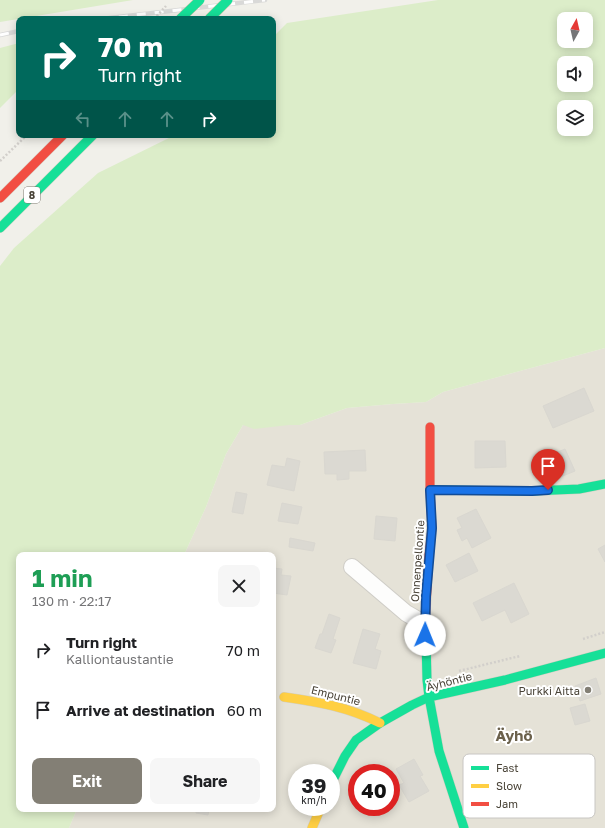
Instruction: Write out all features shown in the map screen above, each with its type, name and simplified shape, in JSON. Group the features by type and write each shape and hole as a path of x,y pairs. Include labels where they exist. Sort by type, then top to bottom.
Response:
{"main road":[{"path":"183,16 200,0"},
{"path":"212,16 228,0"},
{"name":"8","path":"0,198 60,138"},
{"name":"8","path":"0,228 90,138"},
{"name":"Onnenpellontie","path":"430,427 430,490 432,528 425,624 429,697 439,751 464,828"},
{"path":"430,490 532,491 579,489 605,484"},
{"name":"Äyhöntie","path":"340,766 356,740 380,723 429,697 604,656"},
{"name":"Empuntie","path":"284,697 342,707 366,715 380,723"},
{"path":"312,828 317,816"}],"street":[{"path":"352,568 406,613 425,624"}],"path":[{"path":"157,16 168,5"},
{"path":"0,161 23,138"}],"shaded area":[{"path":"605,348 605,828 69,828 76,812 276,812 276,552 185,552 206,507 226,454 243,425 300,425 347,408 426,402 443,392"}],"green space":[{"path":"0,0 133,0 36,16 16,16 16,19 0,22"},
{"path":"438,0 605,0 605,348 443,392 426,402 347,408 300,425 254,429 243,425 226,454 206,507 185,552 16,552 16,812 76,812 69,828 0,828 0,266 14,248 98,173 169,138 276,138 276,34 287,23"},
{"path":"16,44 16,92 0,108 0,48"}],"building":[{"path":"584,388 594,411 553,428 543,406"},
{"path":"475,441 505,441 506,467 475,468"},
{"path":"565,449 575,471 558,478 548,456"},
{"path":"365,450 366,471 349,471 349,479 337,480 337,474 325,474 324,452"},
{"path":"287,458 300,461 294,491 267,485 272,465 285,467"},
{"path":"236,492 247,494 243,514 232,512"},
{"path":"282,503 302,507 298,524 278,521"},
{"path":"476,509 491,538 472,548 467,538 462,541 457,530 462,528 457,518"},
{"path":"376,516 397,518 395,541 374,539"},
{"path":"290,538 315,543 313,551 289,547"},
{"path":"605,545 605,562 598,549"},
{"path":"469,553 478,571 455,582 446,565"},
{"path":"276,568 282,569 281,575 291,576 287,595 276,593"},
{"path":"514,583 529,614 511,623 505,610 482,621 473,603"},
{"path":"329,614 340,618 333,639 336,640 331,653 315,648"},
{"path":"363,629 380,634 375,649 381,651 376,669 353,663"},
{"name":"Purkki Aitta","path":"596,678 601,694 580,701 575,686"},
{"path":"585,704 590,721 575,725 570,708"},
{"path":"414,759 423,775 420,776 429,791 409,802 400,787 400,785 404,783 400,776 400,767"},
{"path":"196,812 209,812 208,815"}],"railway":[{"path":"127,16 265,0"},
{"path":"0,35 16,32"}],"traffic: fast":[{"path":"183,16 200,0"},
{"path":"212,16 228,0"},
{"path":"0,228 90,138"},
{"path":"430,490 532,491 579,489 605,484"},
{"path":"426,640 427,680 439,751 464,828"},
{"path":"340,766 356,740 380,723 429,697 505,680 605,653"}],"traffic: slow":[{"path":"284,697 345,709 380,723"},
{"path":"312,828 317,816"}],"traffic: jam":[{"path":"0,198 60,138"},
{"path":"426,640 425,624 432,528 430,490 430,427"}],"place":[{"name":"Purkki Aitta","path":"588,690"}],"district":[{"name":"Äyhö","path":"514,735"}],"route":[{"path":"425,635 426,596 432,528 430,490 548,490"}]}
